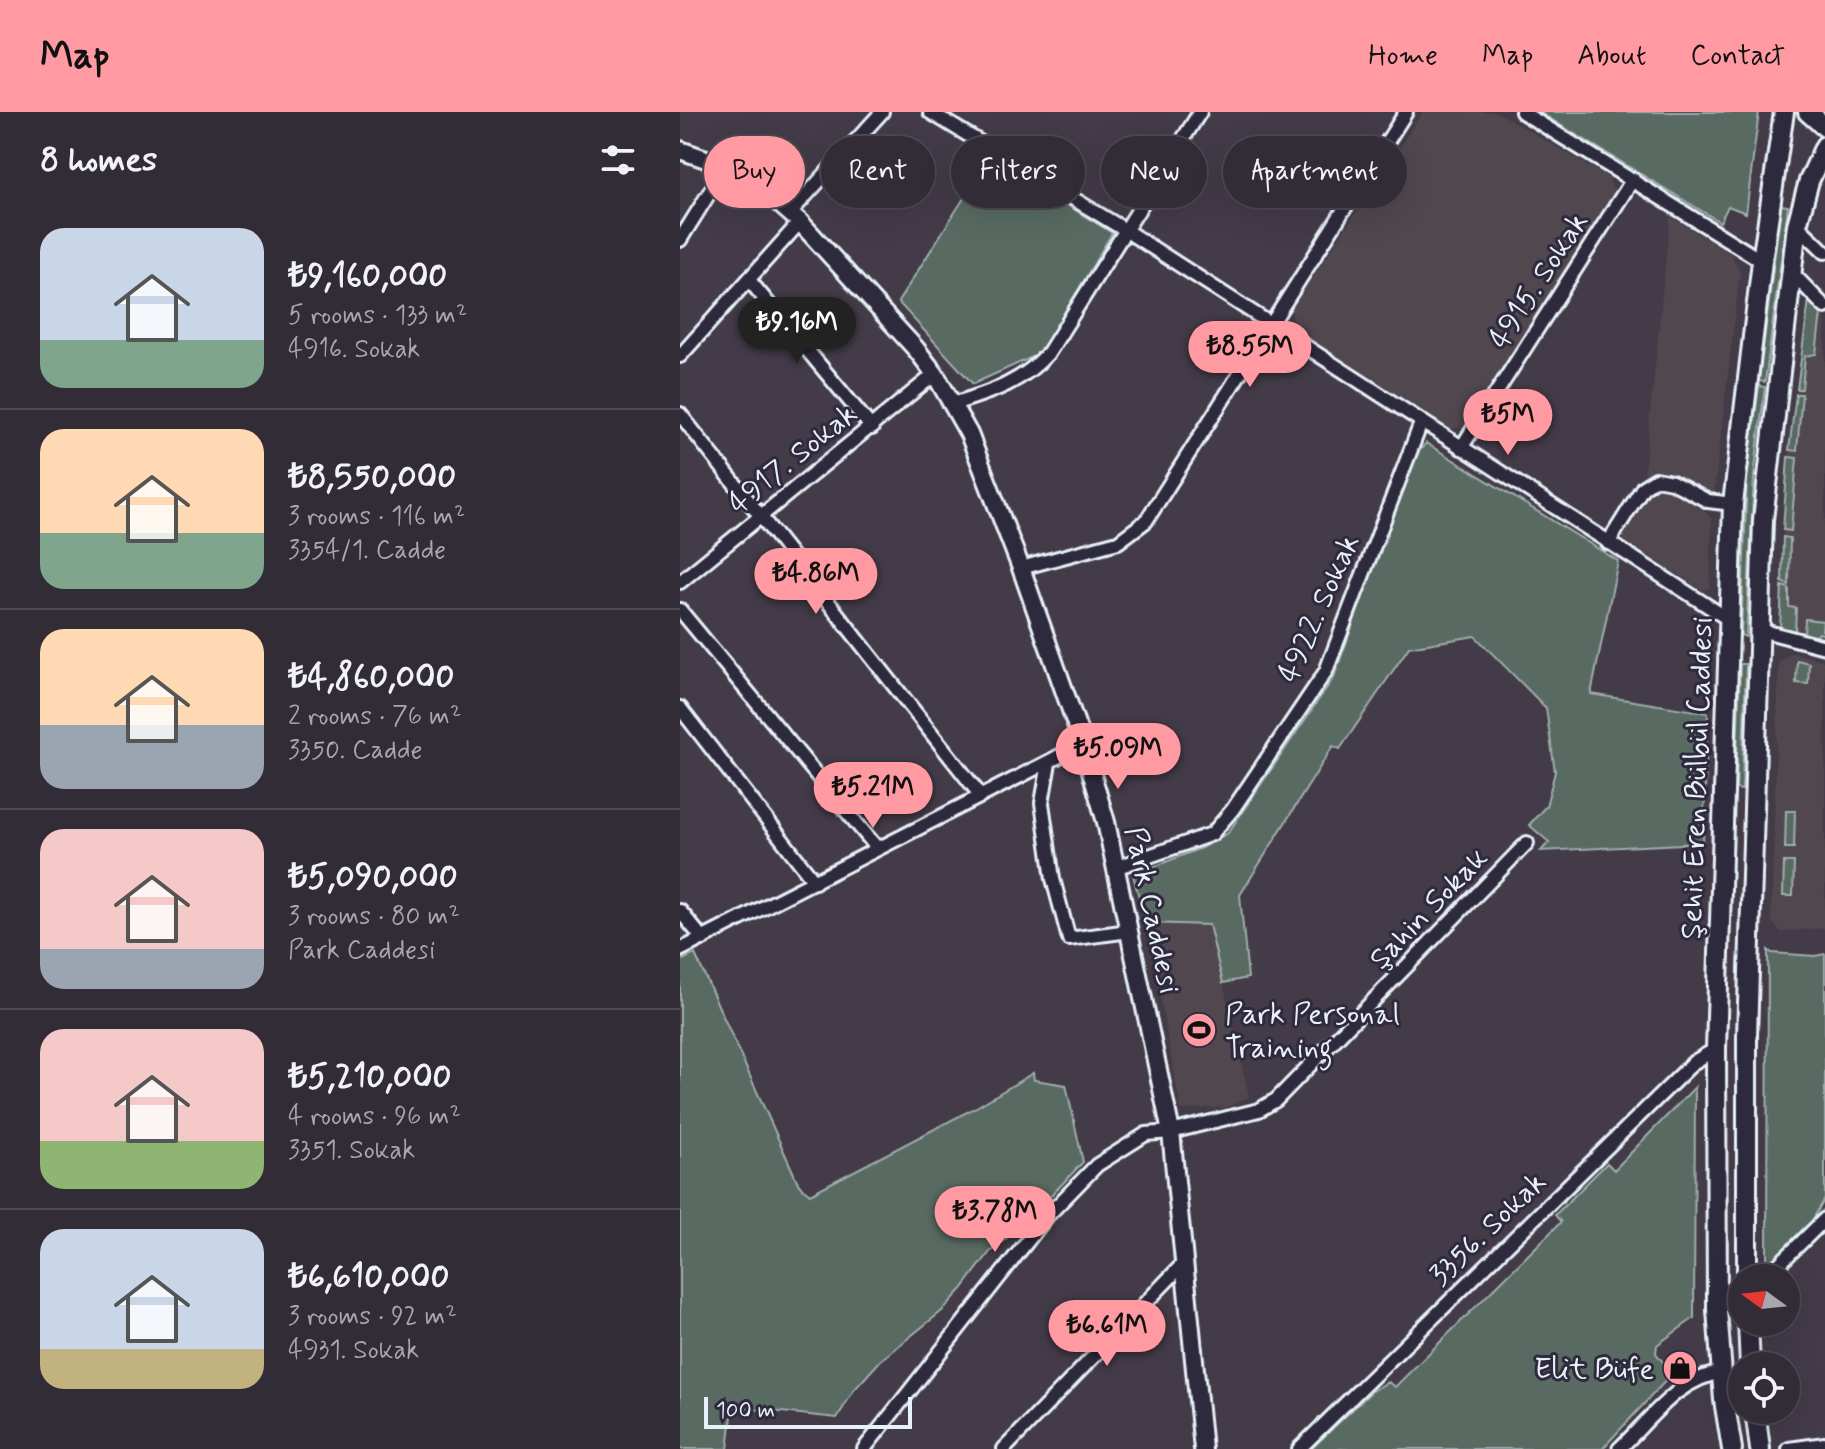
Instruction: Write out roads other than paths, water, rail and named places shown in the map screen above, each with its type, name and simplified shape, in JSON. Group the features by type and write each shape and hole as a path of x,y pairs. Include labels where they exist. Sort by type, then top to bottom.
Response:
{"main road":[{"name":"Şehit Eren Bülbül Caddesi","path":"1732,1449 1721,1373 1717,1310 1716,1049 1728,619 1733,504 1762,261 1784,112"},
{"path":"1808,112 1825,127"},
{"name":"Şehit Eren Bülbül Caddesi","path":"1747,1264 1747,1036 1766,486 1797,225 1809,181 1825,146"},
{"path":"1722,822 1753,823"},
{"path":"1721,1373 1728,1372"},
{"path":"1757,1424 1760,1449"}],"street":[{"path":"680,356 749,280 795,218 882,112"},
{"path":"930,112 1125,230 1728,619"},
{"path":"953,404 1006,387 1037,366 1049,352 1200,112"},
{"path":"1021,568 1110,545 1139,528 1156,506 1268,325 1406,112"},
{"path":"1522,112 1762,261"},
{"name":"Park Caddesi","path":"680,150 704,158"},
{"name":"4915. Sokak","path":"1461,448 1633,179"},
{"path":"680,240 704,201"},
{"name":"Park Caddesi","path":"783,208 897,328 935,374 953,404 969,434 1021,568 1083,744 1106,822 1171,1132 1203,1449"},
{"path":"1797,225 1825,252"},
{"path":"1791,272 1825,307"},
{"path":"749,280 872,428"},
{"name":"4917. Sokak","path":"680,582 935,374"},
{"path":"680,414 981,796"},
{"name":"4922. Sokak","path":"1115,868 1202,839 1220,826 1233,809 1330,663 1421,423"},
{"path":"1608,543 1643,487 1656,479 1672,482 1708,501 1733,504"},
{"path":"680,610 877,848"},
{"path":"1760,630 1825,647"},
{"path":"680,708 815,882"},
{"path":"680,950 1083,744"},
{"path":"1049,763 1042,803 1053,879 1069,939 1129,931"},
{"name":"Şahin Sokak","path":"864,1449 1066,1194 1097,1165 1146,1134 1171,1132 1259,1110 1276,1100 1527,843"},
{"path":"680,911 703,939"},
{"name":"3356. Sokak","path":"1299,1449 1694,1062 1716,1049"},
{"path":"1779,1264 1825,1219"},
{"path":"1004,1449 1184,1263"},
{"path":"1619,1449 1686,1385 1706,1375 1721,1373"},
{"path":"1789,1449 1825,1444"}],"place":[{"name":"Park Personal Training","path":"1199,1030"},
{"name":"Elit Büfe","path":"1680,1368"}]}
